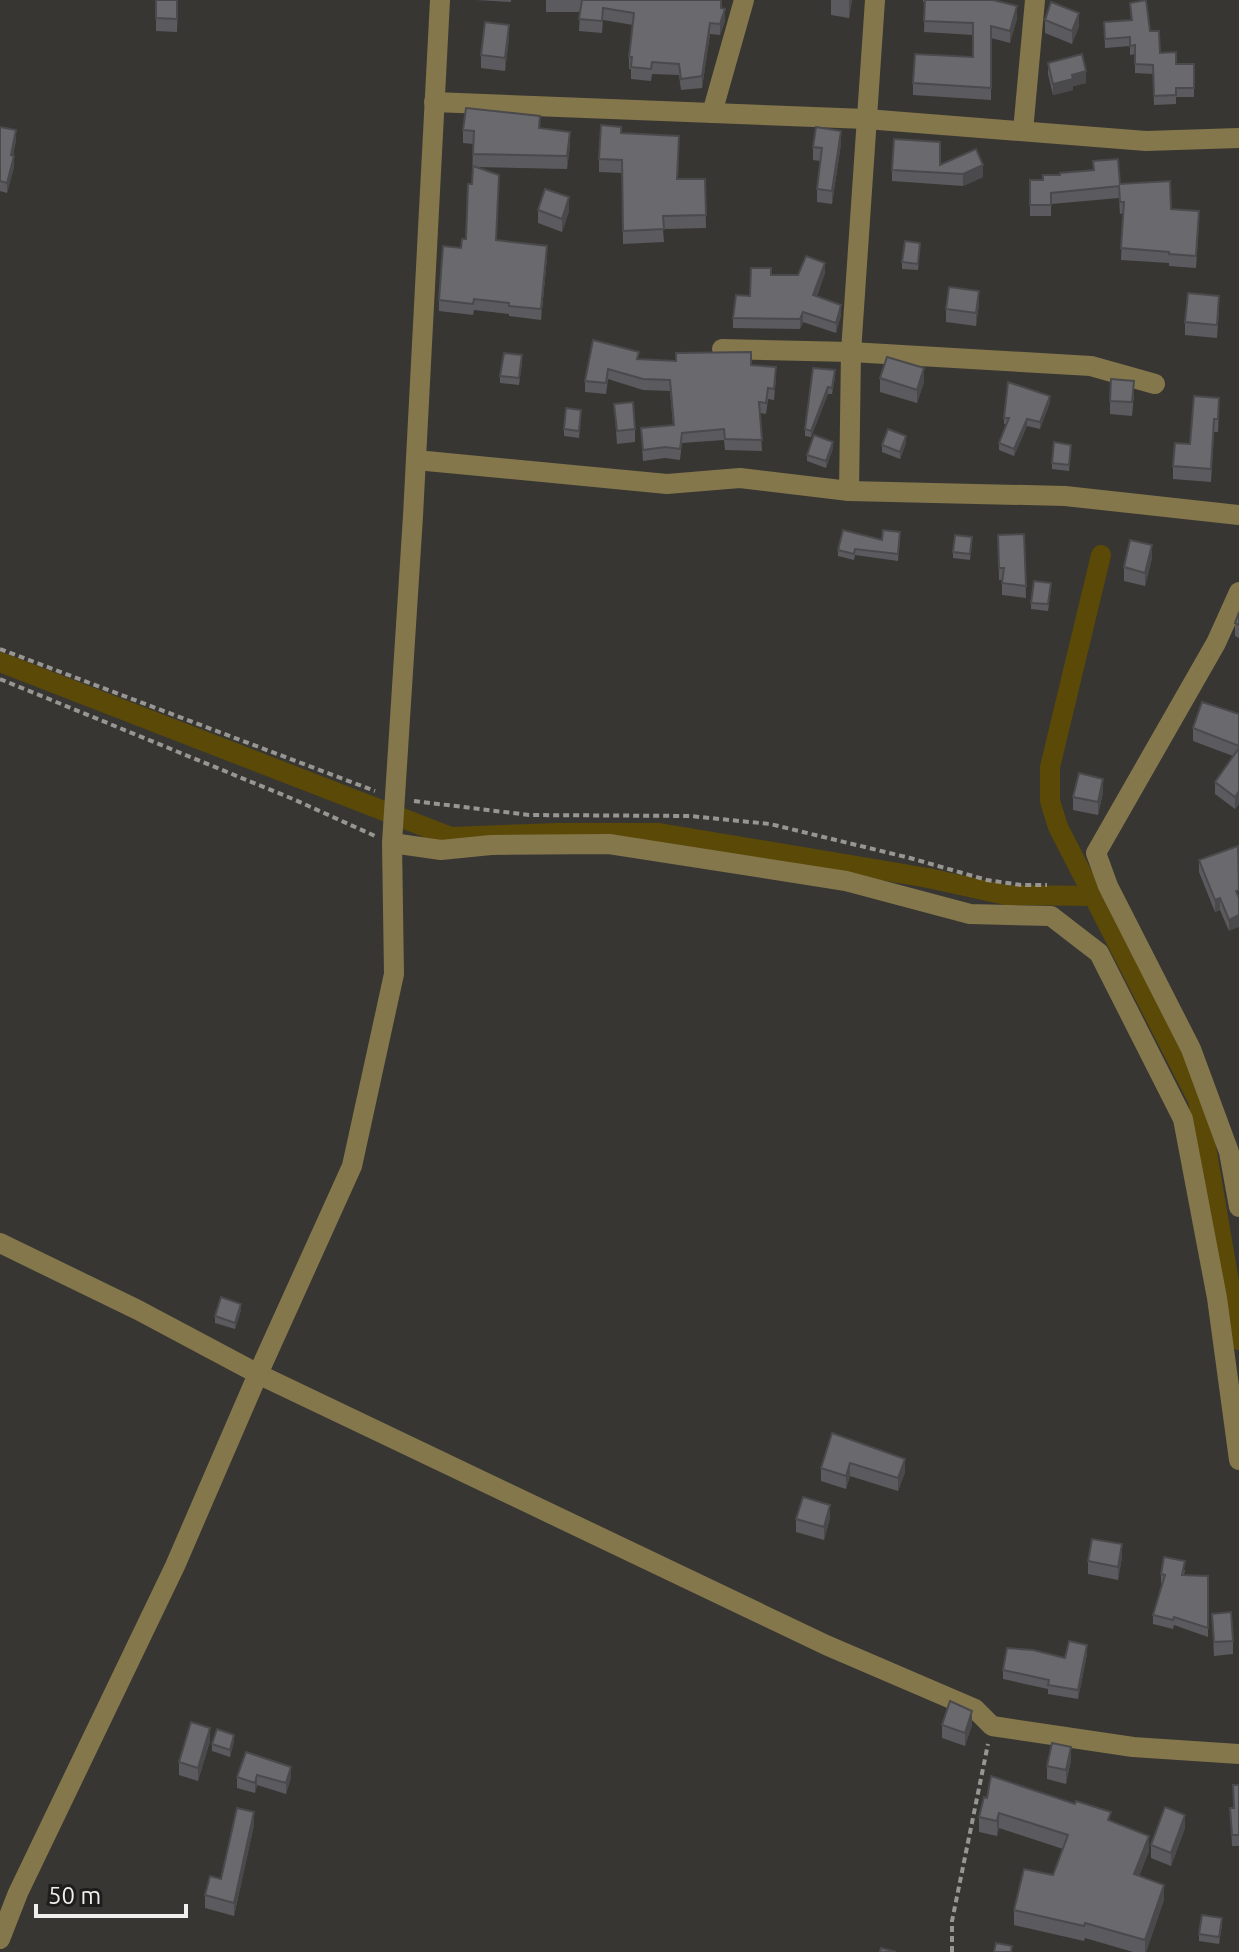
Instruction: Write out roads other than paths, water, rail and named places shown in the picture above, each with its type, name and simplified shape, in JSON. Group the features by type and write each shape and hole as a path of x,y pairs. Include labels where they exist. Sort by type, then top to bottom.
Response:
{"street":[{"path":"0,1939 18,1893 175,1566 352,1166 394,974 392,843 397,799 440,0"},
{"path":"712,113 744,0"},
{"path":"849,491 851,352 875,0"},
{"path":"1023,131 1035,0"},
{"path":"434,102 866,119 1146,141 1239,138"},
{"path":"722,349 851,352 1091,366 1155,384"},
{"path":"416,460 667,484 740,478 849,491 1065,496 1239,515"},
{"path":"1239,592 1216,643 1096,853 1108,886 1191,1049 1229,1152 1239,1207"},
{"path":"392,843 441,850 491,845 609,844 846,881 970,914 1051,916 1099,953 1183,1119 1217,1298 1239,1460"},
{"path":"0,1243 138,1310 258,1374 812,1639 975,1709 992,1726 1133,1747 1239,1754"}],"waterway":[{"path":"1101,555 1050,767 1050,801 1058,827 1198,1100 1239,1340"},
{"path":"0,662 451,837 659,833 928,878 1006,895 1093,896"}]}
